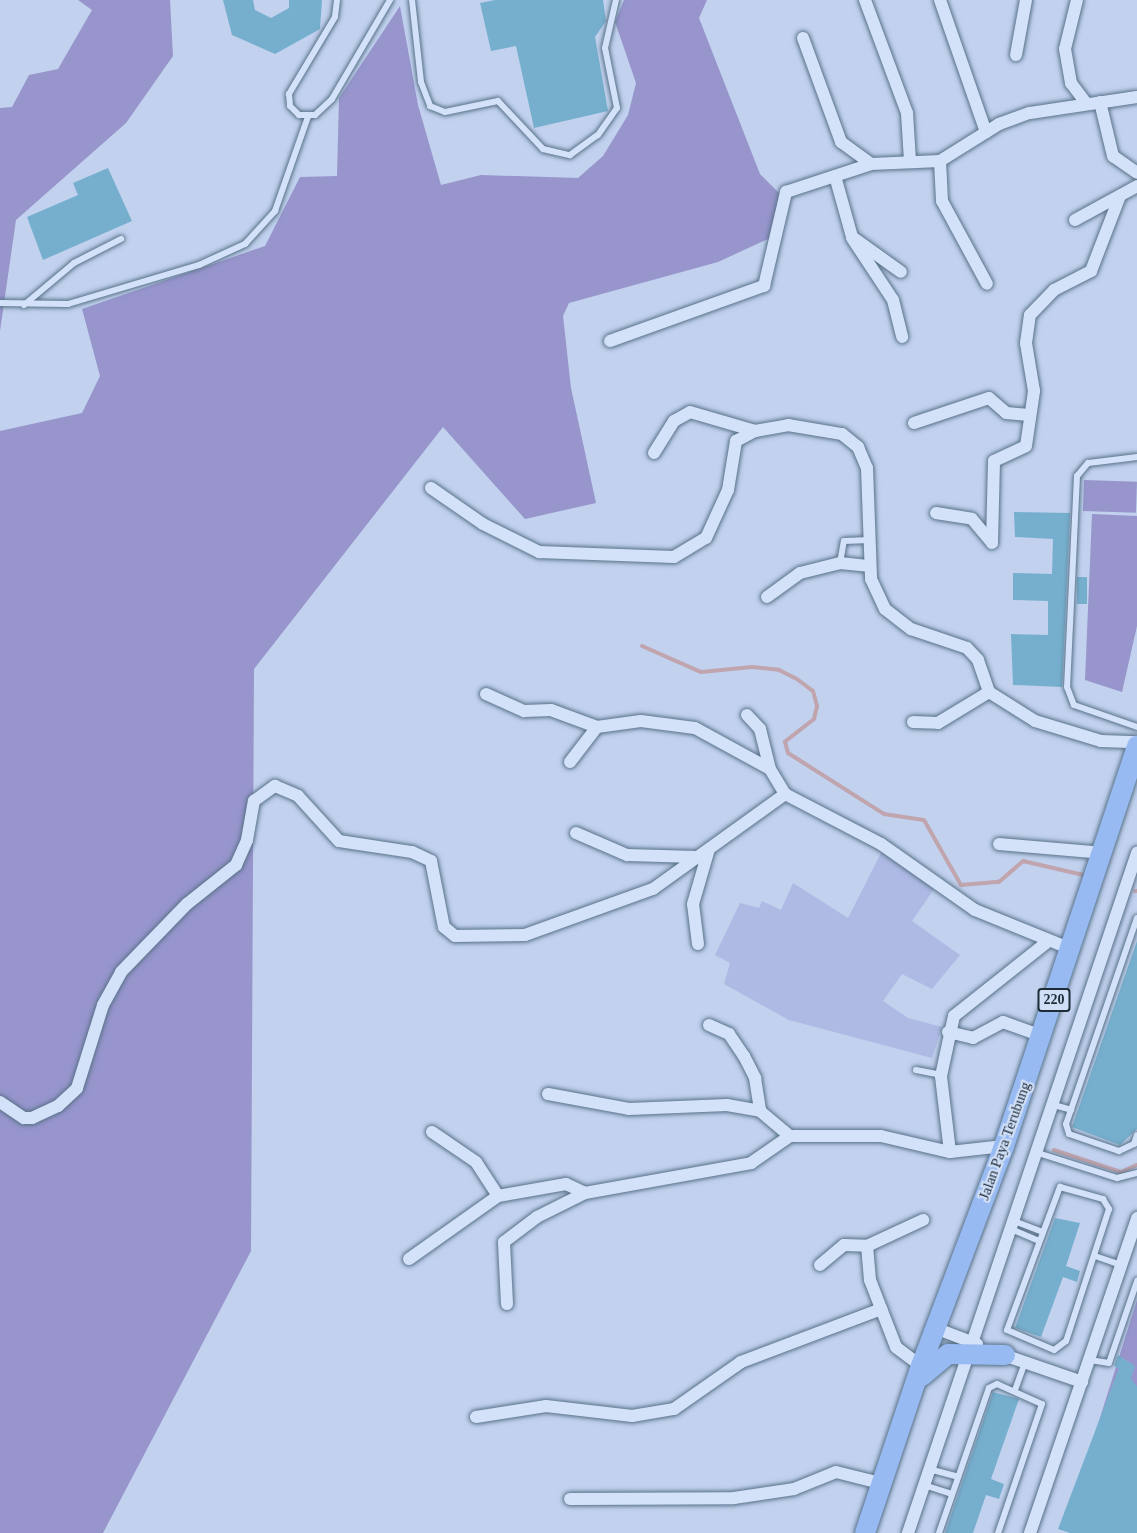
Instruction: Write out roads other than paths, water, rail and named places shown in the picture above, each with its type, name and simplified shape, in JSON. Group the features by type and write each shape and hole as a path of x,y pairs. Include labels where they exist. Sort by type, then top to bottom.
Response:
{"main road":[{"name":"Jalan Paya Terubung","path":"865,1533 911,1393 1004,1146 1042,1036 1104,853 1137,744"},
{"path":"911,1393 933,1361 969,1347 1005,1355"}],"street":[{"path":"865,0 908,113 910,161"},
{"path":"940,0 986,132"},
{"path":"1016,55 1026,0"},
{"path":"1077,0 1065,49 1071,83 1087,104"},
{"path":"802,38 841,142 871,164"},
{"path":"610,341 760,289 775,245 782,198 871,164 940,161 986,132 1030,113 1137,97"},
{"path":"1100,102 1113,156 1137,173"},
{"path":"940,161 942,201 987,284"},
{"path":"835,176 852,237 893,300 902,337"},
{"path":"1075,220 1137,186"},
{"path":"936,513 972,519 992,543 994,461 1023,450 1034,391 1026,343 1030,315 1054,290 1091,271 1120,196"},
{"path":"852,237 901,273"},
{"path":"914,423 988,398 1006,413 1029,415"},
{"path":"654,453 674,421 690,412 755,431 806,425 852,441 867,468 872,588 885,609 911,629 974,653 989,692 1035,721 1101,741 1137,744"},
{"path":"431,488 483,524 540,552 674,557 706,538 728,490 732,448 755,431"},
{"path":"767,597 789,577 840,563 870,566"},
{"path":"913,722 938,723 989,692"},
{"path":"486,694 524,711 551,710 597,727 641,721 695,728 770,769"},
{"path":"747,715 762,734 770,769 785,794 880,844 975,910 1046,943 1071,949"},
{"path":"570,762 597,727"},
{"path":"0,1102 24,1118 33,1118 58,1106 77,1088 103,1005 121,972 187,904 236,865 248,840 254,801 269,787 298,796 339,841 412,852 430,861 444,927 455,936 525,935 653,889 785,794"},
{"path":"576,833 627,855 696,857"},
{"path":"999,844 1104,853"},
{"path":"698,944 693,904 709,849"},
{"path":"908,1533 969,1347 1134,871 1137,853"},
{"path":"950,1152 941,1076 948,1032 964,1004 1046,943"},
{"path":"948,1032 973,1038 1004,1022 1042,1036"},
{"path":"709,1025 729,1034 744,1056 755,1078 760,1111"},
{"path":"548,1094 629,1109 700,1102 760,1111 790,1136"},
{"path":"432,1132 476,1162 498,1196"},
{"path":"507,1304 507,1237 585,1193 743,1165 790,1136 860,1134 950,1152 1004,1146"},
{"path":"409,1259 498,1196 566,1184 585,1193"},
{"path":"1030,1533 1121,1265 1132,1249 1137,1218"},
{"path":"820,1265 844,1245 867,1246 923,1220"},
{"path":"867,1246 870,1280 896,1347 921,1366"},
{"path":"476,1417 546,1406 632,1416 674,1409 741,1362 881,1309"},
{"path":"935,1328 969,1347"},
{"path":"1005,1355 1082,1382"},
{"path":"570,1499 734,1498 794,1489 836,1472 880,1483"}],"lane":[{"path":"309,117 294,111 289,94 334,17 338,0"},
{"path":"0,303 68,304 199,265 245,244 275,211 309,117 332,99 390,0"},
{"path":"412,0 421,82 430,106 445,112 498,101 543,149 570,155 598,135 616,108 605,48 616,0"},
{"path":"23,305 74,263 121,239"},
{"path":"1137,457 1088,463 1077,476 1067,687 1074,705 1137,727"},
{"path":"840,563 844,541 870,540"},
{"path":"1137,918 1071,1110 1069,1134 1119,1151 1129,1149 1137,1135"},
{"path":"916,1070 941,1076"},
{"path":"1054,1105 1071,1110"},
{"path":"1038,1153 1117,1178 1137,1173"},
{"path":"1056,1188 1103,1199 1109,1214 1066,1341 1048,1350 1007,1330 1037,1240 1056,1188"},
{"path":"1012,1225 1040,1231"},
{"path":"1012,1225 1037,1240"},
{"path":"1095,1256 1121,1265"},
{"path":"1090,1360 1109,1363 1137,1281"},
{"path":"1015,1390 1025,1362"},
{"path":"939,1533 988,1388 997,1384 1015,1390 1042,1404 998,1533"},
{"path":"928,1468 958,1477"},
{"path":"923,1485 952,1494"}],"waterway":[{"path":"642,646 701,672 752,667 779,670 797,679 813,691 817,706 814,719 785,742 788,753 884,814 924,820 961,885 999,882 1023,861 1083,875"},
{"path":"1054,1150 1121,1172 1137,1165"}]}
